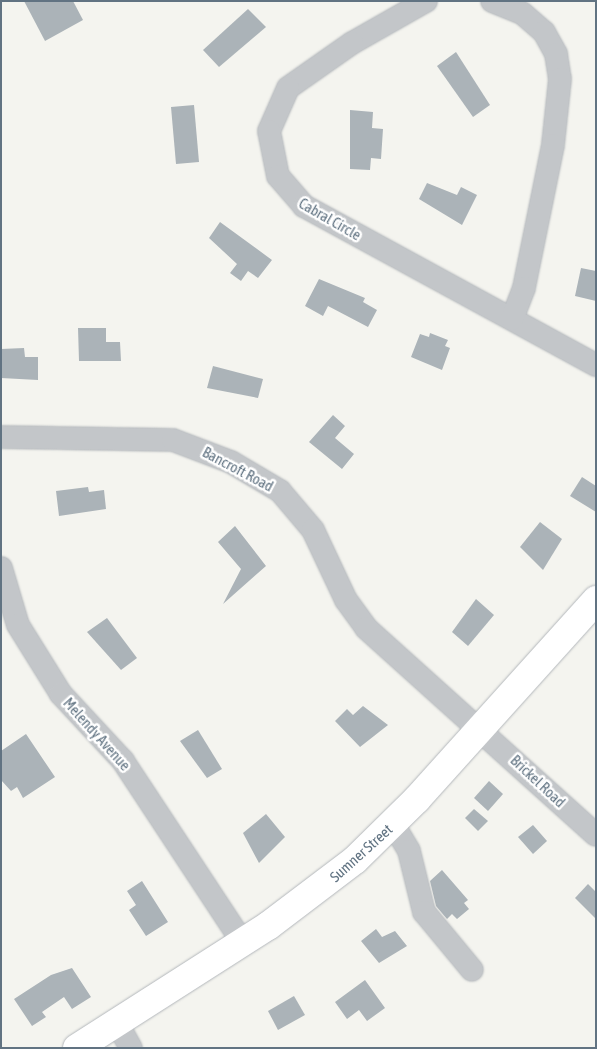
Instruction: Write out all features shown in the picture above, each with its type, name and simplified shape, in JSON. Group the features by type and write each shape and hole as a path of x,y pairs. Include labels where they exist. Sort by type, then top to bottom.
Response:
{"main road":[{"name":"Sumner Street","path":"77,1048 243,943 326,884 393,824 596,600"}],"street":[{"name":"Cabral Circle","path":"426,1 352,43 288,88 270,124 271,157 281,182 304,206 596,365"},
{"path":"492,1 522,13 544,32 556,54 560,79 553,145 524,288 512,319"},
{"name":"Bancroft Road","path":"1,437 162,438 203,449 256,476 280,491 306,520 346,600 366,628 480,728"},
{"name":"Melendy Avenue","path":"1,568 12,614 40,661 76,714 123,761 243,943"},
{"name":"Brickel Road","path":"480,728 596,835"},
{"path":"393,824 409,851 424,912 472,970"},
{"path":"117,1023 131,1048"}],"building":[{"path":"24,1 73,1 83,20 45,41"},
{"path":"248,9 266,27 219,67 203,50"},
{"path":"456,52 490,105 473,117 437,66"},
{"path":"194,105 199,162 176,164 171,107"},
{"path":"350,110 373,112 372,128 383,129 381,159 371,158 370,170 350,169"},
{"path":"427,183 457,195 461,187 477,195 462,225 419,199"},
{"path":"220,222 272,260 258,278 248,271 241,281 230,273 237,264 209,238"},
{"path":"581,268 596,271 596,301 575,296"},
{"path":"319,279 365,298 363,302 377,310 368,327 328,306 323,316 305,306"},
{"path":"78,328 106,328 106,342 120,342 121,361 79,361"},
{"path":"430,333 448,340 445,346 450,348 442,370 411,357 420,334 429,337"},
{"path":"24,348 25,357 38,357 38,380 1,378 1,349"},
{"path":"213,366 263,379 258,398 207,388"},
{"path":"333,415 345,426 335,438 354,454 342,469 309,442"},
{"path":"582,477 596,486 596,512 570,496"},
{"path":"88,487 89,492 104,490 106,509 59,516 56,491"},
{"path":"540,522 562,539 543,570 520,547"},
{"path":"235,526 266,566 223,604 241,569 218,542"},
{"path":"476,599 494,615 468,646 452,632"},
{"path":"107,618 137,658 121,670 87,632"},
{"path":"363,706 388,725 360,747 335,721 347,709 353,715"},
{"path":"198,730 222,769 207,778 180,741"},
{"path":"26,734 55,777 23,798 17,787 11,791 1,780 1,751"},
{"path":"489,781 503,794 488,811 474,798"},
{"path":"474,809 488,821 478,831 465,818"},
{"path":"266,814 285,837 259,863 243,833"},
{"path":"533,825 547,841 533,854 518,837"},
{"path":"442,870 468,900 464,903 469,909 457,919 452,914 447,919 436,906 430,881"},
{"path":"142,881 168,922 146,936 129,910 136,905 127,891"},
{"path":"588,884 596,892 596,919 575,898"},
{"path":"376,929 382,937 395,931 407,946 379,963 361,941"},
{"path":"72,968 91,997 72,1009 64,997 42,1012 46,1017 32,1026 14,999 51,975"},
{"path":"365,980 385,1008 367,1021 359,1010 347,1019 335,1002"},
{"path":"294,996 305,1015 278,1030 268,1011"}]}
